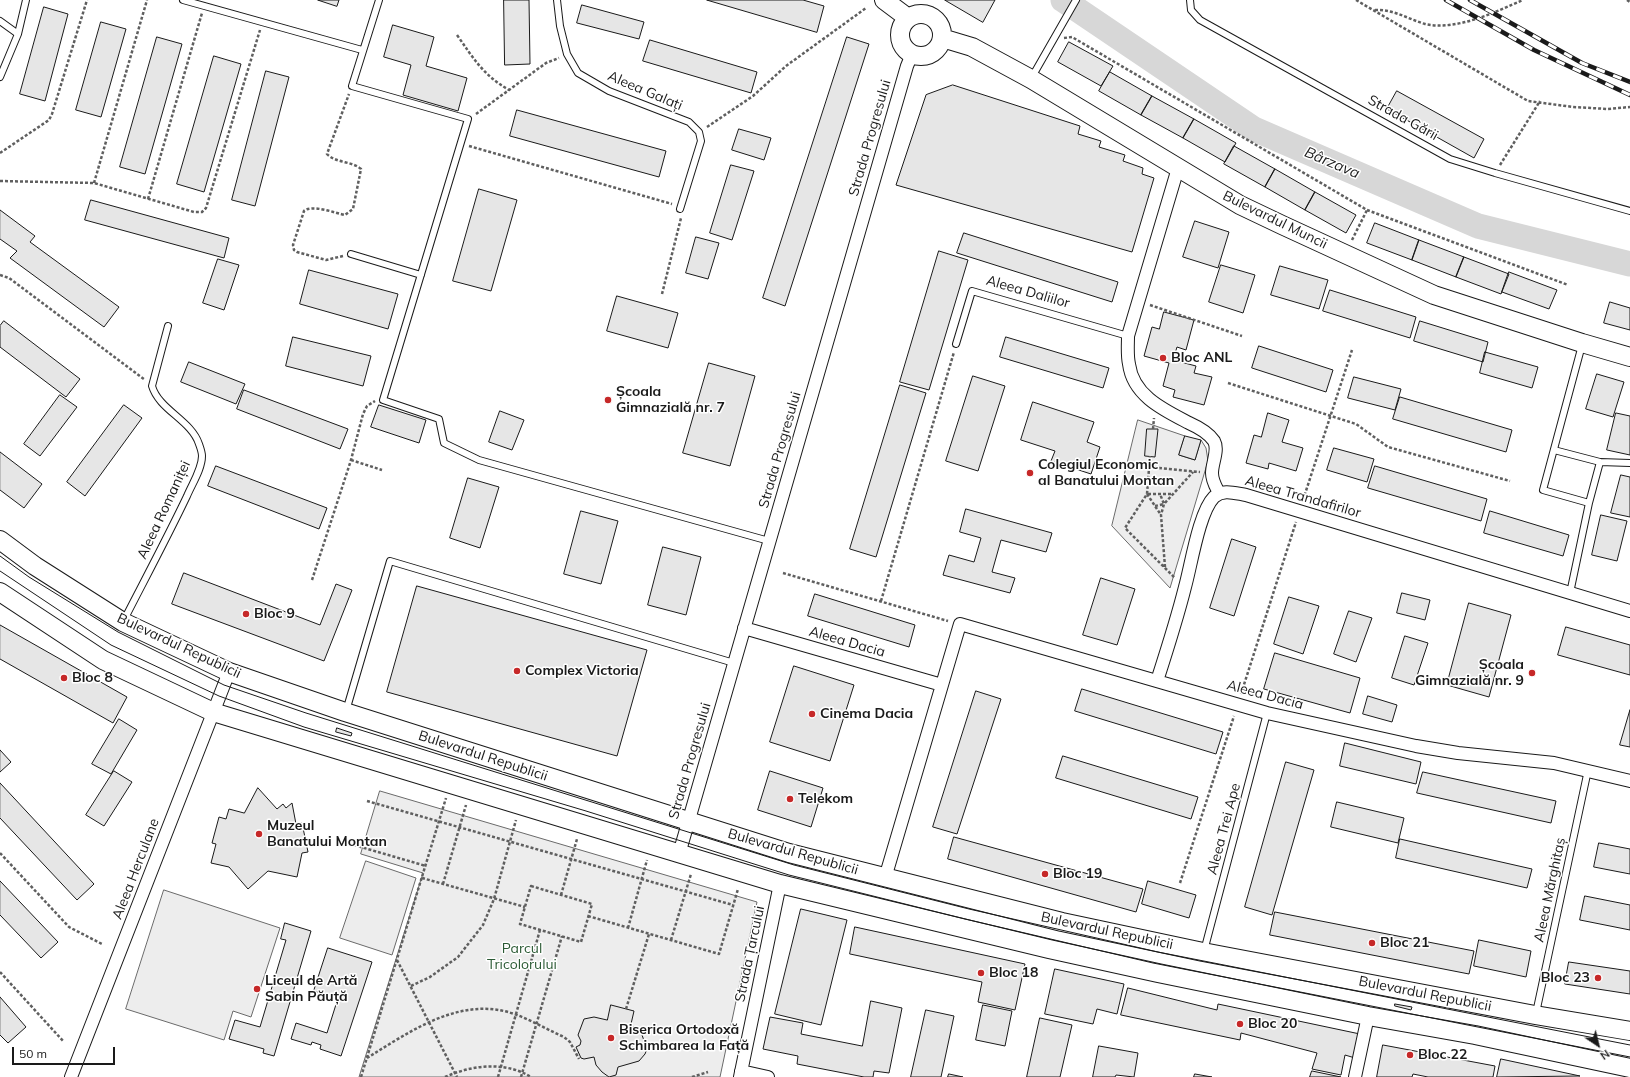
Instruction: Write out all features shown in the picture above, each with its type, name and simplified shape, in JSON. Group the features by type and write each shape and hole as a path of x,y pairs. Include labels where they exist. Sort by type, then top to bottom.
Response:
{"main road":[{"path":"884,0 908,18"},
{"path":"924,14 931,17 939,26 942,38 934,51 927,55 920,56 912,54 902,45 900,30 908,18 915,15 924,14"},
{"name":"Bulevardul Muncii","path":"942,38 972,48 1031,79 1240,205 1434,295 1630,357"},
{"name":"Bulevardul Republicii","path":"0,540 35,566 123,622 229,672 345,712 789,853 1062,922 1203,952 1535,1015 1630,1031"},
{"name":"Bulevardul Republicii","path":"0,592 103,660 213,712 780,884 1049,949 1368,1016 1475,1035 1630,1068"}],"street":[{"name":"Strada Progresului","path":"679,854 904,74 912,54"},
{"path":"1157,681 1185,587 1202,520 1207,506 1219,493 1212,474 1216,447 1214,442 1203,430 1156,406 1146,396 1134,379 1129,364 1128,336 1178,168"},
{"name":"Aleea Trandafirilor","path":"1219,493 1227,492 1246,495 1630,611"},
{"path":"885,878 960,624"},
{"name":"Aleea Dacia","path":"960,624 1268,713 1416,746 1458,753 1554,763 1630,781"},
{"name":"Aleea Dacia","path":"744,628 942,685"},
{"name":"Aleea Herculane","path":"71,1077 229,672"},
{"name":"Strada Țarcului","path":"740,1074 780,884"},
{"path":"1355,1077 1368,1016"},
{"path":"740,1074 768,1077"}],"lane":[{"path":"0,77 18,34 26,0"},
{"path":"183,0 362,50"},
{"path":"379,0 362,50 352,86 468,120 384,400 439,419 444,443 479,460 770,541"},
{"name":"Aleea Galați","path":"557,0 560,26 567,54 578,73 609,91 689,122 699,132"},
{"path":"1031,79 1076,0"},
{"name":"Strada Gării","path":"1190,0 1191,10 1200,20 1450,159 1630,211"},
{"path":"0,22 18,34"},
{"path":"680,209 701,141 699,132"},
{"path":"351,254 421,274"},
{"name":"Aleea Daliilor","path":"956,344 972,291 1128,336"},
{"path":"152,386 168,326"},
{"path":"1582,343 1543,490 1589,503"},
{"name":"Aleea Romaniței","path":"123,622 179,512 198,472 202,456 198,442 193,433 159,399 152,386"},
{"path":"1554,450 1600,462 1630,463"},
{"path":"1570,593 1589,503 1600,462"},
{"path":"345,712 390,561 734,663"},
{"name":"Aleea Trei Ape","path":"1203,952 1268,713"},
{"name":"Aleea Mărghitaș","path":"1535,1015 1588,770"}],"path":[{"path":"0,153 49,120 87,0"},
{"path":"94,183 148,0"},
{"path":"1356,0 1528,101 1573,107 1608,109 1630,106"},
{"path":"1373,10 1384,10 1426,24 1448,25 1493,14 1523,0"},
{"path":"148,199 204,6"},
{"path":"699,132 753,96 786,66 866,8"},
{"path":"0,181 94,183 194,212 202,212 206,208 262,22"},
{"path":"457,35 480,69 496,83 509,90"},
{"path":"1055,37 1072,38 1367,210 1568,284"},
{"path":"468,120 546,63 567,54"},
{"path":"351,254 326,260 297,252 294,250 293,245 304,211 307,208 345,215 353,209 361,169 357,165 330,157 327,154 352,86"},
{"path":"1495,173 1540,102"},
{"path":"461,144 674,205 680,209 682,215 662,294"},
{"path":"1351,242 1367,210"},
{"path":"0,275 9,278 152,386"},
{"path":"1138,302 1242,336"},
{"path":"881,601 956,344"},
{"path":"1180,883 1352,350"},
{"path":"1228,383 1356,424 1388,447 1510,481"},
{"path":"312,580 367,406 374,401 384,400"},
{"path":"1150,456 1147,494 1125,528 1185,587"},
{"path":"351,460 382,470"},
{"path":"1149,467 1212,474"},
{"path":"1165,568 1161,515 1164,504 1193,472"},
{"path":"1147,494 1172,494"},
{"path":"1147,494 1161,515"},
{"path":"1160,494 1164,504"},
{"path":"1155,506 1164,504"},
{"path":"783,573 960,624"},
{"path":"360,1077 446,798"},
{"path":"367,801 733,905"},
{"path":"443,884 466,805"},
{"path":"411,986 430,977 458,957 483,925 494,898 516,820"},
{"path":"561,895 577,839"},
{"path":"354,845 426,866"},
{"path":"0,853 69,927 102,944"},
{"path":"628,928 647,860"},
{"path":"672,940 690,874"},
{"path":"422,878 525,907"},
{"path":"531,886 592,904 581,942 520,924 525,907 531,886"},
{"path":"588,916 719,954 738,889"},
{"path":"498,1077 540,930"},
{"path":"626,1009 649,934"},
{"path":"521,1077 562,936"},
{"path":"397,960 457,1077"},
{"path":"0,972 64,1042"},
{"path":"366,1058 429,1021 456,1012 487,1008 516,1014 570,1042 579,1059"},
{"path":"445,1077 477,1067 501,1067 523,1072 531,1077"},
{"path":"692,1077 708,1072 705,1077"}],"shaded area":[{"path":"1138,420 1185,436 1179,455 1195,460 1201,440 1206,448 1208,461 1170,588 1112,526"},
{"name":"Parcul Tricolorului","path":"380,791 757,902 720,1077 359,1077 423,873 361,854"},
{"path":"366,861 416,878 392,955 340,938"},
{"path":"164,890 280,928 251,1017 233,1011 224,1040 126,1009"}],"building":[{"path":"318,0 339,0 337,6"},
{"path":"504,0 529,0 530,64 505,65"},
{"path":"707,0 803,0 824,6 817,32"},
{"path":"945,0 995,0 983,22"},
{"path":"582,5 644,22 639,39 577,23"},
{"path":"44,7 68,14 45,101 20,94"},
{"path":"101,22 126,29 101,117 76,110"},
{"path":"393,25 434,37 426,66 467,78 458,111 403,95 411,65 384,57"},
{"path":"157,37 182,44 145,174 120,167"},
{"path":"847,37 869,44 785,306 763,298"},
{"path":"650,40 757,72 751,93 643,61"},
{"path":"1069,42 1113,66 1101,86 1058,62"},
{"path":"214,56 241,64 204,192 177,184"},
{"path":"266,71 289,77 255,206 232,200"},
{"path":"1110,72 1152,96 1141,115 1099,91"},
{"path":"953,85 1080,126 1078,134 1101,141 1099,147 1125,155 1123,161 1143,168 1142,174 1154,178 1132,252 896,185 926,95"},
{"path":"1397,91 1484,139 1474,158 1387,109"},
{"path":"1152,96 1194,119 1183,138 1141,115"},
{"path":"517,110 666,151 659,177 510,136"},
{"path":"1194,119 1236,143 1225,162 1183,138"},
{"path":"739,129 771,138 764,160 732,150"},
{"path":"1234,146 1275,169 1265,187 1224,164"},
{"path":"731,165 754,171 732,240 710,233"},
{"path":"1275,169 1315,192 1305,210 1265,187"},
{"path":"479,189 517,200 491,291 453,281"},
{"path":"1315,192 1356,215 1346,233 1305,210"},
{"path":"91,200 229,238 224,258 85,220"},
{"path":"0,210 35,236 30,242 119,307 104,327 10,258 17,251 0,239"},
{"path":"1195,221 1229,232 1218,268 1183,257"},
{"path":"1375,223 1419,240 1412,260 1367,243"},
{"path":"964,233 1118,282 1112,302 957,253"},
{"path":"696,237 719,243 708,279 686,273"},
{"path":"1419,240 1464,257 1456,277 1412,260"},
{"path":"939,251 968,260 929,390 900,382"},
{"path":"1464,257 1509,274 1501,294 1456,277"},
{"path":"218,259 239,265 224,310 203,303"},
{"path":"1221,265 1255,275 1243,313 1209,302"},
{"path":"1280,266 1328,280 1319,309 1271,295"},
{"path":"309,270 398,294 388,329 300,304"},
{"path":"1509,272 1557,290 1549,309 1502,292"},
{"path":"1330,290 1416,317 1410,338 1323,311"},
{"path":"617,296 678,313 668,348 607,331"},
{"path":"1610,302 1630,308 1630,330 1604,323"},
{"name":"Bloc ANL","path":"1164,312 1194,320 1186,350 1177,347 1173,360 1196,366 1194,373 1212,377 1204,405 1173,397 1175,390 1163,386 1169,363 1144,356 1152,327 1159,329"},
{"path":"4,321 80,379 66,397 0,347 0,326"},
{"path":"1420,321 1488,342 1483,362 1414,341"},
{"path":"293,337 371,356 363,386 286,366"},
{"path":"1006,337 1109,368 1103,388 1000,357"},
{"path":"1259,346 1333,370 1326,392 1252,368"},
{"path":"1485,352 1538,367 1532,388 1480,373"},
{"path":"189,362 245,384 236,404 181,382"},
{"path":"709,363 755,376 730,466 683,453"},
{"path":"1597,374 1624,382 1613,417 1586,409"},
{"path":"973,376 1005,386 978,471 946,461"},
{"path":"1354,377 1401,389 1395,410 1348,398"},
{"path":"900,385 926,393 876,557 850,549"},
{"path":"244,390 348,429 340,449 237,409"},
{"path":"60,395 77,407 40,456 24,444"},
{"path":"1400,397 1512,430 1506,452 1393,419"},
{"path":"1033,402 1094,422 1087,442 1100,447 1091,474 1051,461 1055,451 1021,440"},
{"path":"124,405 142,418 85,496 67,482"},
{"path":"379,405 426,420 419,443 371,427"},
{"path":"500,411 524,420 512,450 489,442"},
{"path":"1268,413 1289,420 1282,442 1303,448 1296,471 1269,463 1268,469 1246,463 1254,435 1261,437"},
{"path":"1616,413 1630,416 1630,455 1607,450"},
{"path":"1147,429 1158,429 1155,457 1145,456"},
{"path":"1185,436 1201,440 1195,460 1179,455"},
{"path":"1334,448 1374,459 1367,482 1327,470"},
{"path":"0,452 42,484 24,508 0,490"},
{"path":"216,466 327,508 319,529 208,486"},
{"path":"1375,466 1487,499 1481,521 1368,488"},
{"path":"1621,475 1630,477 1630,517 1611,513"},
{"path":"468,478 499,487 480,548 450,538"},
{"path":"966,509 1052,533 1046,552 1001,540 992,572 1015,578 1010,593 943,575 949,555 974,562 981,538 960,532"},
{"path":"581,511 618,521 601,584 564,574"},
{"path":"1490,511 1569,535 1563,556 1484,533"},
{"path":"1601,515 1627,521 1617,561 1592,555"},
{"path":"1232,539 1256,547 1234,616 1210,608"},
{"path":"663,547 701,557 686,615 648,605"},
{"name":"Bloc 9","path":"184,573 320,625 336,584 352,590 324,661 172,604"},
{"path":"1101,578 1135,589 1117,645 1083,635"},
{"name":"Complex Victoria","path":"417,586 647,650 617,756 387,692"},
{"path":"1402,593 1430,600 1425,620 1397,613"},
{"path":"815,594 915,625 909,647 808,616"},
{"path":"1289,597 1319,606 1303,654 1274,644"},
{"path":"1469,603 1511,615 1489,697 1447,685"},
{"path":"1349,611 1372,618 1356,662 1334,654"},
{"name":"Bloc 8","path":"0,625 127,697 113,723 0,659"},
{"path":"1566,627 1630,645 1630,675 1558,655"},
{"path":"1405,636 1428,643 1414,685 1392,678"},
{"path":"1275,653 1360,678 1350,713 1264,689"},
{"name":"Cinema Dacia","path":"794,666 854,685 830,761 770,742"},
{"path":"1082,689 1223,732 1216,754 1075,711"},
{"path":"976,691 1001,699 957,834 933,827"},
{"path":"1368,696 1397,705 1392,722 1363,714"},
{"path":"1630,710 1630,747 1620,745"},
{"name":"Bloc 8","path":"119,719 137,730 111,774 92,764"},
{"path":"337,728 352,733 351,736 336,732"},
{"path":"1345,743 1421,762 1416,784 1340,766"},
{"path":"0,750 11,762 0,772"},
{"path":"1063,756 1198,797 1191,819 1056,778"},
{"path":"1286,762 1314,770 1272,915 1245,907"},
{"path":"114,771 132,782 104,826 86,815"},
{"name":"Telekom","path":"770,771 823,788 811,827 758,810"},
{"path":"1423,772 1556,801 1551,823 1417,793"},
{"path":"0,783 94,884 77,900 0,818"},
{"name":"Muzeul Banatului Montan","path":"258,788 277,809 283,804 286,808 292,803 296,824 302,823 308,852 302,853 297,877 268,871 248,889 229,867 211,863 216,844 212,843 219,817 226,819 229,809 244,813"},
{"path":"1337,802 1404,818 1398,843 1331,827"},
{"name":"Bloc 19","path":"954,837 1143,889 1136,912 948,859"},
{"path":"1400,839 1532,869 1527,888 1396,858"},
{"path":"1599,843 1630,849 1630,874 1594,867"},
{"path":"0,881 58,942 41,958 0,915"},
{"path":"1148,881 1196,895 1189,918 1142,904"},
{"path":"1585,896 1630,905 1630,930 1580,920"},
{"path":"801,909 847,920 821,1025 775,1014"},
{"name":"Bloc 21","path":"1275,912 1474,951 1469,974 1270,935"},
{"path":"285,923 311,931 274,1056 263,1053 264,1049 229,1039 235,1020 260,1027 286,940 281,939"},
{"name":"Bloc 18","path":"855,927 1025,964 1015,1010 978,1002 982,982 850,954"},
{"path":"1479,940 1531,951 1526,977 1474,966"},
{"path":"328,948 372,962 341,1056 320,1049 321,1045 312,1042 311,1045 291,1039 296,1023 327,1033 338,998 314,991"},
{"name":"Bloc 23","path":"1569,962 1630,971 1630,994 1565,984"},
{"path":"1055,969 1124,984 1117,1014 1097,1009 1093,1024 1045,1014"},
{"name":"Bloc 20","path":"1128,988 1217,1010 1218,1004 1360,1034 1355,1058 1345,1055 1341,1075 1312,1069 1317,1053 1241,1033 1240,1040 1121,1015"},
{"path":"0,997 26,1027 8,1043 0,1035"},
{"path":"871,1001 902,1008 889,1073 874,1071 873,1077 864,1077 797,1064 798,1056 763,1049 770,1017 803,1023 801,1034 862,1046"},
{"path":"1395,1004 1412,1007 1411,1010 1395,1006"},
{"name":"Biserica Ortodoxă Schimbarea la Față","path":"611,1005 634,1011 631,1024 642,1035 647,1049 639,1061 618,1067 616,1075 609,1077 596,1065 594,1057 584,1059 581,1058 576,1047 580,1045 581,1041 578,1035 584,1019 594,1017 607,1020"},
{"path":"983,1005 1012,1011 1005,1046 976,1040"},
{"path":"926,1010 954,1016 941,1077 911,1077"},
{"path":"1040,1018 1072,1025 1060,1077 1027,1077"},
{"name":"Bloc 22","path":"1383,1045 1495,1066 1493,1077 1428,1077 1413,1074 1412,1077 1377,1077"},
{"path":"1099,1046 1138,1053 1134,1077 1116,1075 1115,1077 1093,1077"},
{"name":"Bloc 22","path":"1501,1059 1580,1076 1497,1077"},
{"path":"1312,1071 1341,1077 1310,1077"},
{"path":"949,1074 963,1077 948,1077"},
{"path":"1195,1074 1212,1077 1194,1077"}],"waterway":[{"name":"Bârzava","path":"1063,0 1254,129 1478,226 1630,264"}],"tram line":[{"path":"0,556 29,577 118,632 224,685 306,713 794,865 969,909 1158,952 1630,1045"},
{"path":"0,571 111,645 219,696 304,727 586,811 789,875 965,919 1153,963 1630,1057"}],"railway":[{"path":"1446,0 1534,50 1630,95"},
{"path":"1470,0 1582,63 1630,82"}],"place":[{"name":"Bloc ANL","path":"1163,358"},
{"name":"Școala Gimnazială nr. 7","path":"608,400"},
{"name":"Colegiul Economic al Banatului Montan","path":"1030,473"},
{"name":"Bloc 9","path":"246,614"},
{"name":"Complex Victoria","path":"517,671"},
{"name":"Școala Gimnazială nr. 9","path":"1532,673"},
{"name":"Bloc 8","path":"64,678"},
{"name":"Cinema Dacia","path":"812,714"},
{"name":"Telekom","path":"790,799"},
{"name":"Muzeul Banatului Montan","path":"259,834"},
{"name":"Bloc 19","path":"1045,874"},
{"name":"Bloc 21","path":"1372,943"},
{"name":"Bloc 18","path":"981,973"},
{"name":"Bloc 23","path":"1598,978"},
{"name":"Liceul de Artă Sabin Păuță","path":"257,989"},
{"name":"Bloc 20","path":"1240,1024"},
{"name":"Biserica Ortodoxă Schimbarea la Față","path":"611,1038"},
{"name":"Bloc 22","path":"1410,1055"}]}
